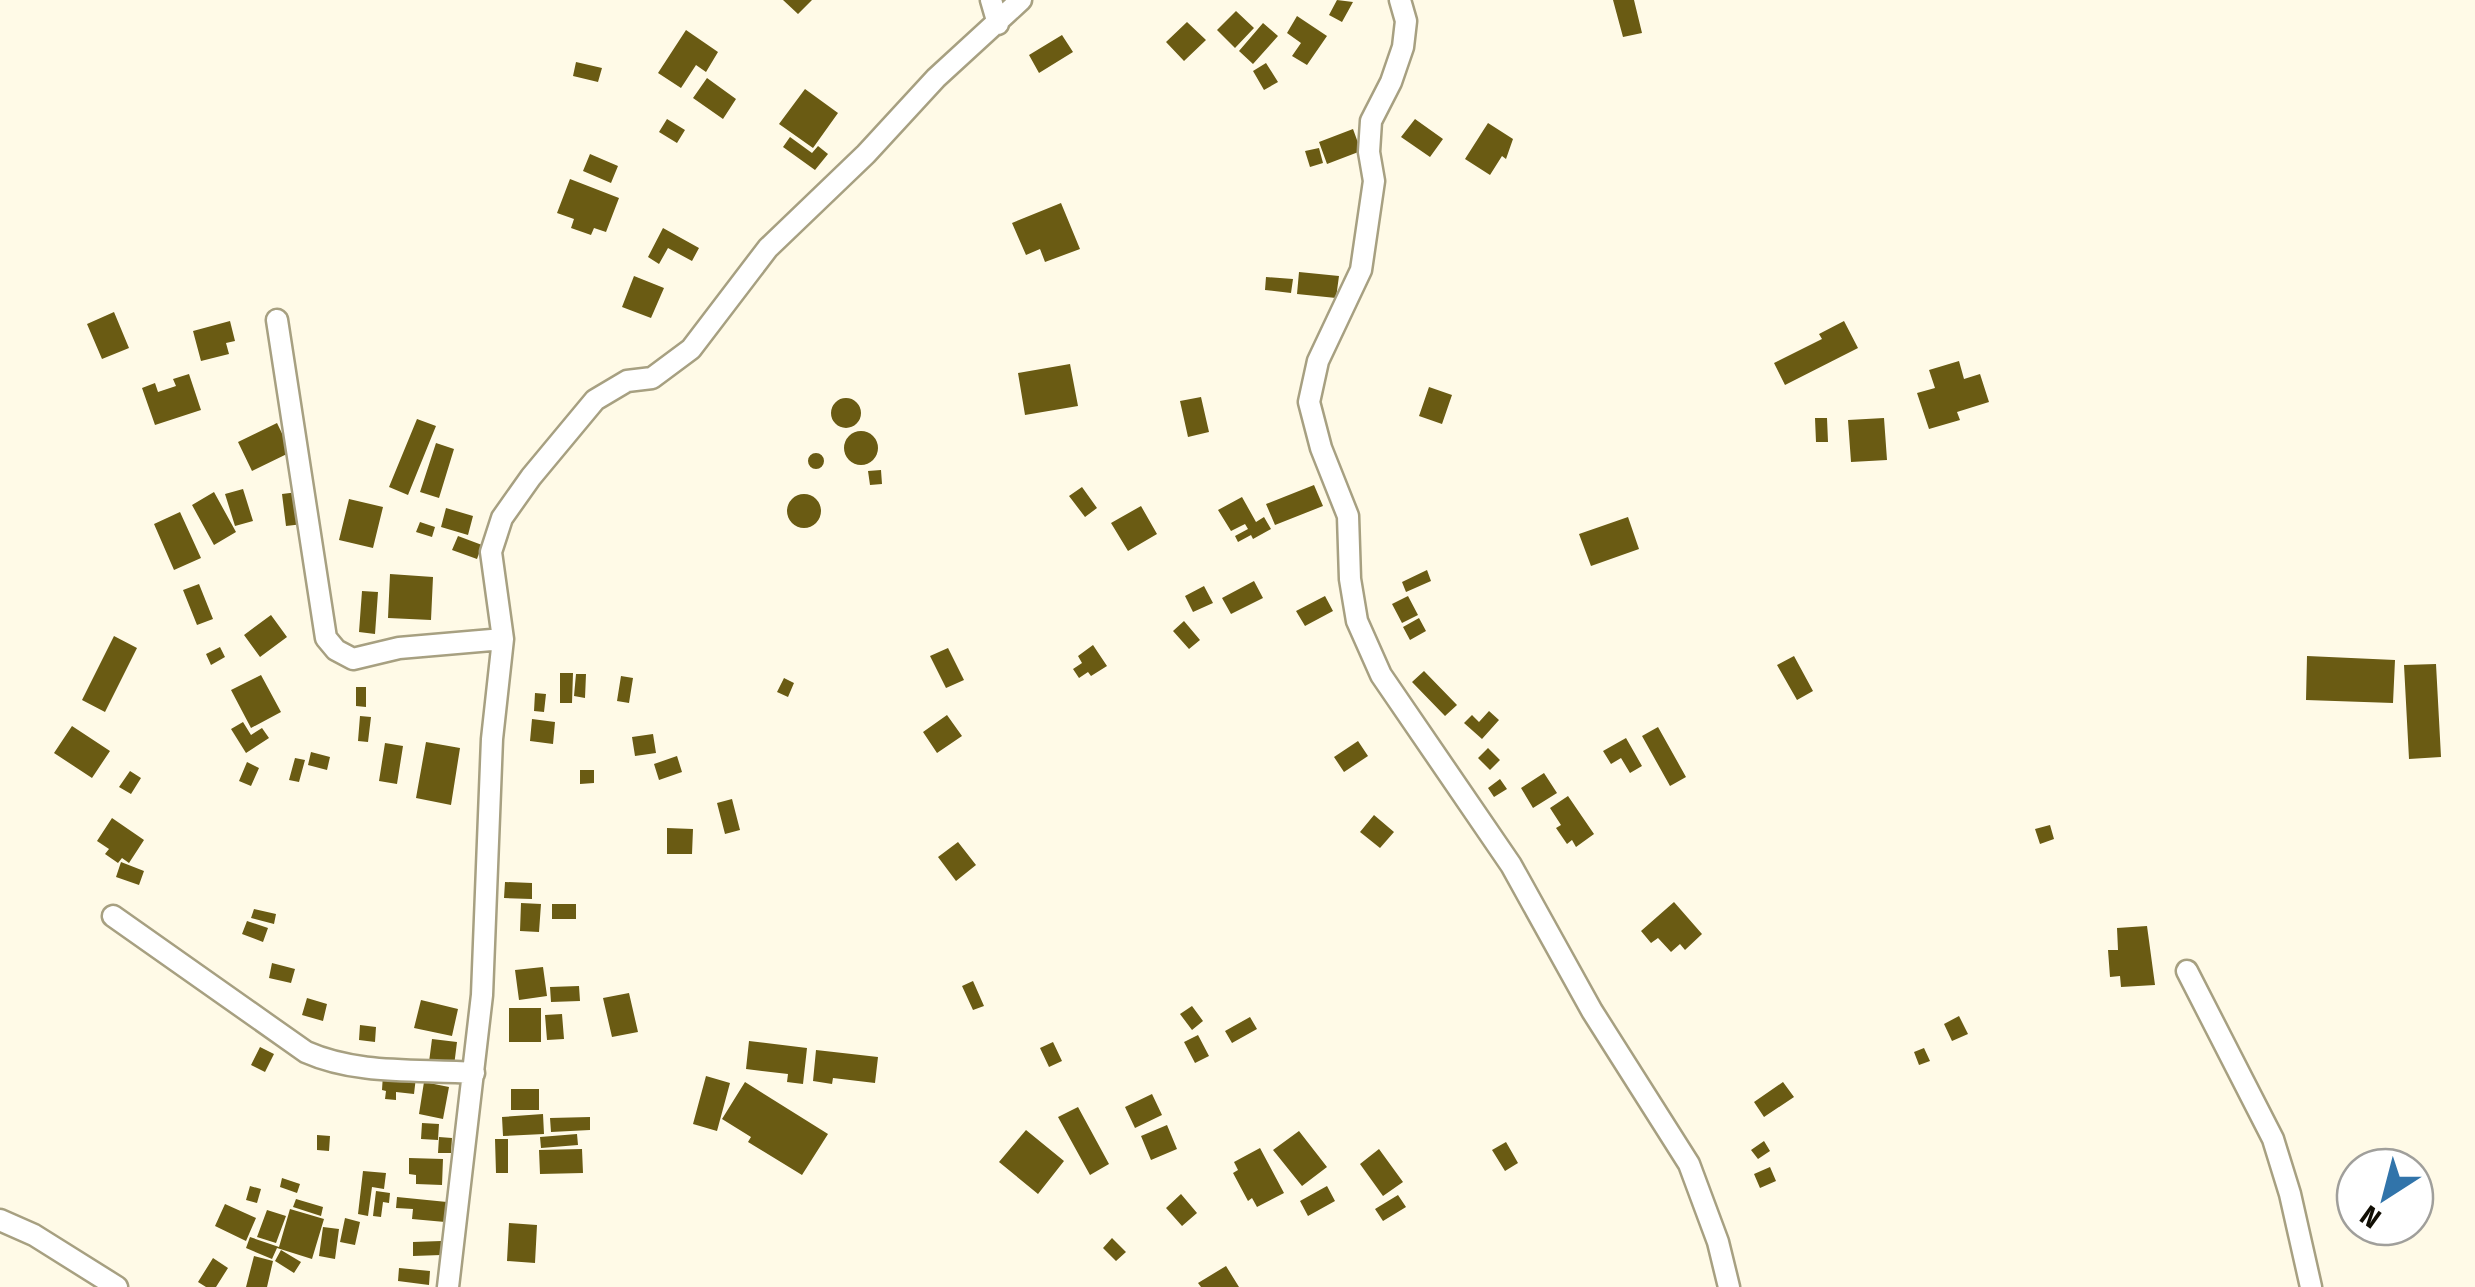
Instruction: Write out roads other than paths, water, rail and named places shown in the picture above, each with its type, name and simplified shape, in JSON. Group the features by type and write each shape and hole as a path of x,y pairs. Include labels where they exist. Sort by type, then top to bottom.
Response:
{"street":[{"path":"991,0 998,24"},
{"path":"448,1287 482,995 492,739 502,640 491,552 502,518 595,400 627,381 652,378 691,349 768,248 866,154 936,78 1020,0"},
{"path":"1400,0 1406,21 1403,47 1371,121 1369,152 1374,182 1361,270 1318,360 1310,402 1320,448 1348,516 1350,580 1358,621 1381,675 1511,865 1592,1011 1689,1164 1718,1242 1729,1287"},
{"path":"277,320 326,638 336,650 352,659 399,648 502,640"},
{"path":"113,916 306,1052 332,1063 370,1068 474,1073"},
{"path":"2187,971 2273,1139 2311,1287"},
{"path":"0,1220 34,1235 117,1287"}]}
